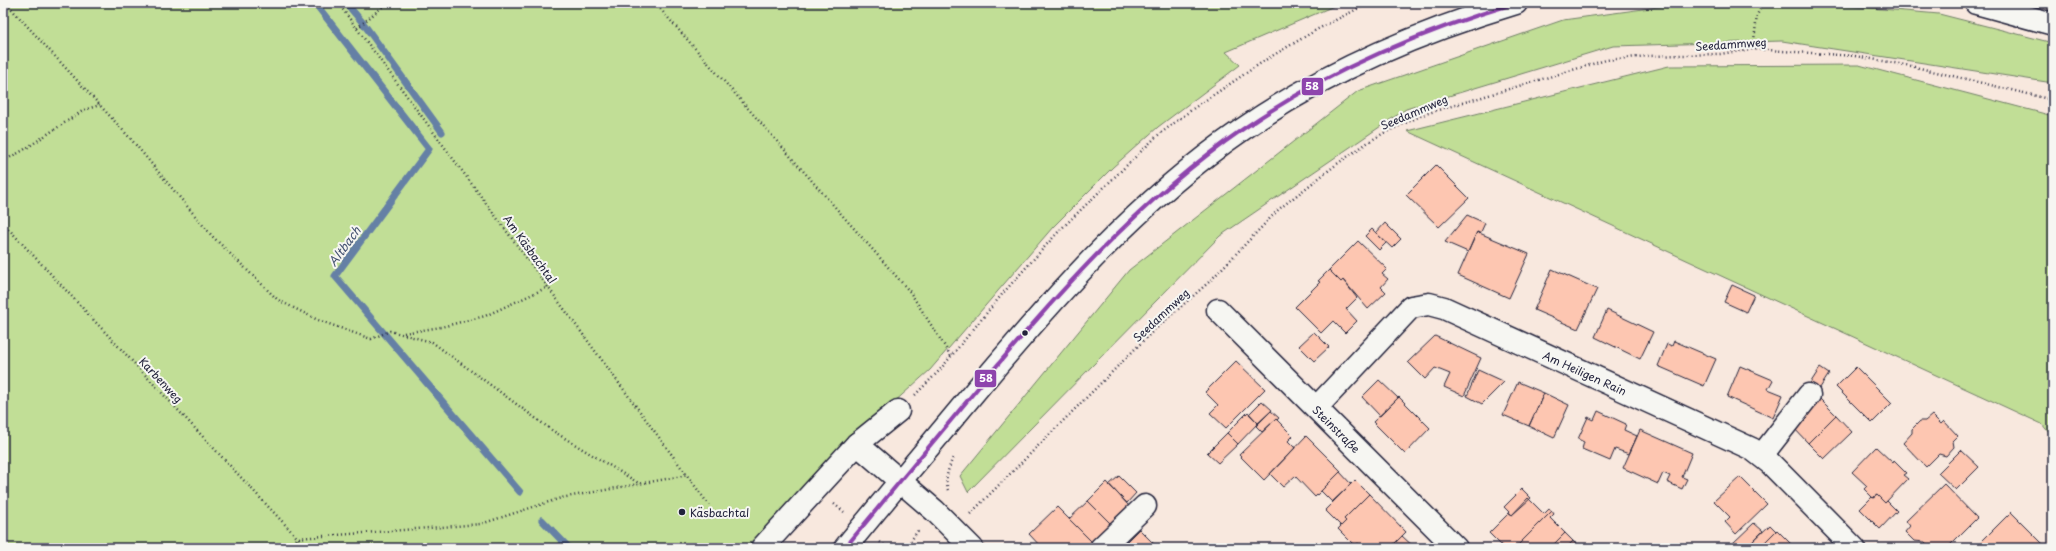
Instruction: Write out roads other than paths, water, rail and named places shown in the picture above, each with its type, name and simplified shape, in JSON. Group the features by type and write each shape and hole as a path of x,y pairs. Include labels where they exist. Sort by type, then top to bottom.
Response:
{"street":[{"path":"845,548 900,480 1062,290 1153,199 1193,166 1243,129 1276,108 1350,66 1407,40 1465,18 1516,3"},
{"path":"1976,3 2053,24"},
{"name":"Am Heiligen Rain","path":"1317,408 1411,307 1429,304 1444,308 1752,449 1762,455 1854,548"},
{"name":"Steinstraße","path":"1218,310 1456,548"},
{"path":"1762,455 1809,395"},
{"path":"762,548 857,444 898,411"},
{"path":"857,444 935,511 972,548"},
{"path":"1101,548 1145,506"}],"waterway":[{"name":"Altbach","path":"315,3 429,149 335,276 520,492"},
{"path":"346,3 363,23 442,132"},
{"name":"Altbach","path":"542,520 569,548"}],"place":[{"name":"Käsbachtal","path":"682,512"}]}
